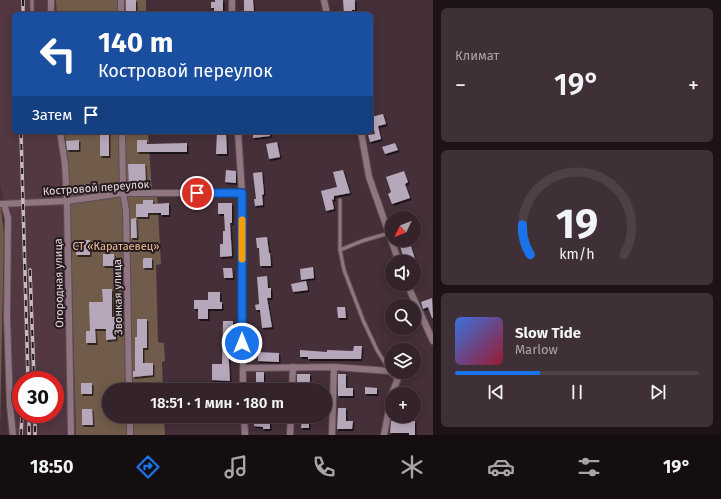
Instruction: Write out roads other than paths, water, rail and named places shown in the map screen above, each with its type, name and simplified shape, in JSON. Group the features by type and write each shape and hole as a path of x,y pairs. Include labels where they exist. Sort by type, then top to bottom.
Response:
{"street":[{"path":"51,0 51,12"},
{"path":"121,0 121,12"},
{"path":"232,0 232,12"},
{"path":"324,0 327,12"},
{"name":"Огородная улица","path":"60,134 65,164 67,201 71,435"},
{"name":"Звонкая улица","path":"122,134 123,193 126,210 130,383"},
{"path":"238,134 242,193 243,383"},
{"path":"360,134 369,177 385,222"},
{"name":"Костровой переулок","path":"2,204 67,201 123,193 242,193"},
{"path":"2,204 8,218 7,318 10,406 13,435"},
{"path":"410,291 433,341"},
{"path":"292,383 293,367"},
{"path":"243,368 334,367 385,371"},
{"path":"332,435 334,367"},
{"path":"130,423 130,435"},
{"path":"244,423 245,435"},
{"path":"290,435 291,423"},
{"path":"384,435 386,423"}],"lane":[{"path":"32,0 32,12"},
{"path":"340,200 340,250 344,270 363,320 377,350 385,363"},
{"path":"340,250 385,234"}],"railway":[{"path":"23,0 23,12"},
{"path":"21,134 28,371"},
{"path":"30,270 34,371"},
{"path":"21,435 22,423"},
{"path":"29,423 29,435"},
{"path":"35,423 35,435"}],"park label":[{"name":"СТ «Каратаевец»","path":"116,246"}]}
